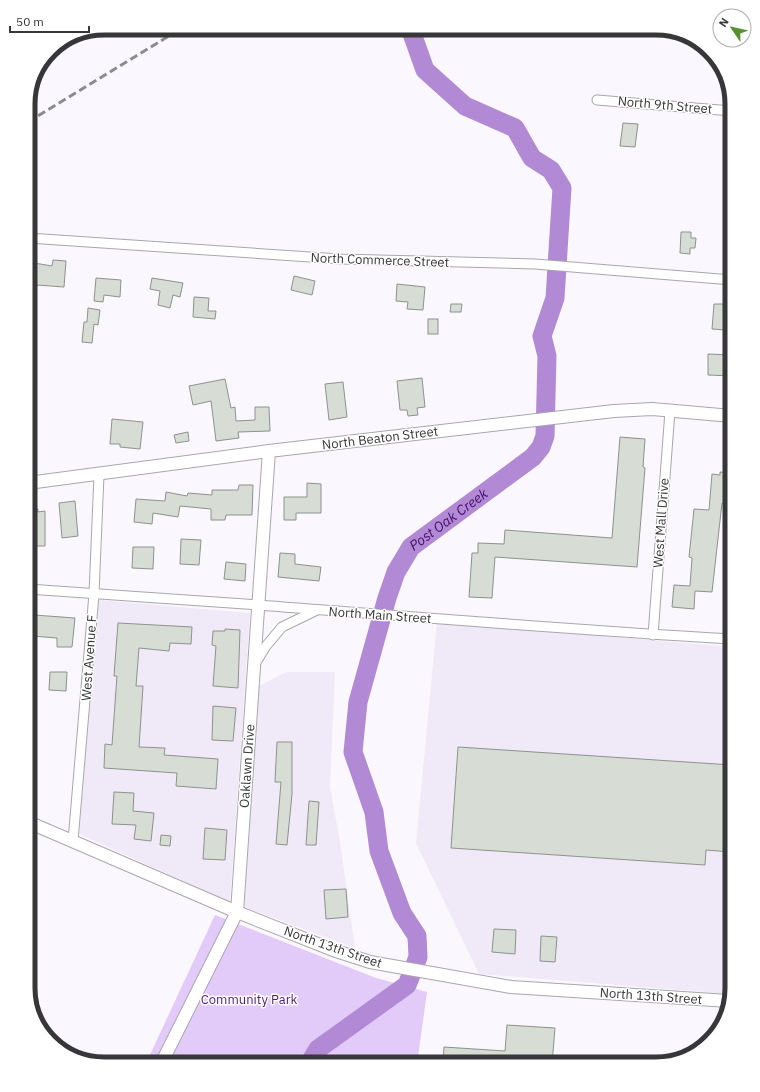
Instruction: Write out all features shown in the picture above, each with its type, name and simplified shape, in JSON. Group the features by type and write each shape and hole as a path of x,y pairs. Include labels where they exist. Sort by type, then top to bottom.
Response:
{"street":[{"name":"North 9th Street","path":"597,100 725,110"},
{"name":"North Commerce Street","path":"35,238 340,259 535,264 725,279"},
{"name":"North Beaton Street","path":"35,483 269,451 516,421 597,413 652,409 725,415"},
{"name":"West Mall Drive","path":"653,635 670,411"},
{"name":"Oaklawn Drive","path":"164,1057 237,912 269,451"},
{"name":"West Avenue F","path":"73,841 94,594 99,474"},
{"name":"North Main Street","path":"35,590 653,635 725,639"},
{"path":"253,667 266,646 282,627 317,610"},
{"name":"North 13th Street","path":"35,825 237,912 333,950 370,962 511,987 724,1001"}],"shaded area":[{"path":"98,600 250,613 230,902 79,834"},
{"path":"437,622 725,646 724,994 479,974 416,843"},
{"path":"286,672 335,672 330,787 340,842 355,948 242,906 257,687"}],"green space":[{"name":"Community Park","path":"215,915 376,978 427,992 418,1057 149,1057"},
{"name":"Community Park","path":"89,1055 149,1057 99,1057"}],"building":[{"path":"623,123 638,124 635,147 620,146"},
{"path":"681,232 691,232 691,238 696,238 695,248 690,248 690,254 680,253"},
{"path":"53,260 66,261 64,287 37,285 35,298 35,263 52,266"},
{"path":"294,276 315,281 312,295 291,290"},
{"path":"96,278 121,280 120,297 104,295 103,302 94,301"},
{"path":"152,278 183,283 180,297 173,295 170,308 158,305 160,291 150,289"},
{"path":"397,284 425,287 423,310 407,309 408,302 396,301"},
{"path":"194,297 209,298 208,311 216,311 215,319 193,317"},
{"path":"451,304 462,304 461,312 450,312"},
{"path":"714,304 725,304 725,330 712,329"},
{"path":"88,308 100,310 98,325 94,324 92,343 82,342 84,322 87,322"},
{"path":"428,319 438,319 438,334 428,334"},
{"path":"708,354 725,355 725,376 708,375"},
{"path":"422,378 425,407 417,408 418,415 408,416 407,410 400,410 397,381"},
{"path":"225,379 231,408 235,407 236,421 255,420 255,407 269,407 270,431 238,432 239,438 216,441 211,401 193,405 189,386"},
{"path":"343,382 347,417 329,420 325,384"},
{"path":"112,419 143,422 140,449 120,447 120,444 110,444"},
{"path":"188,432 189,441 176,443 174,435"},
{"path":"620,437 645,439 643,467 645,468 637,567 495,557 492,598 469,597 472,553 478,553 478,543 504,544 505,530 612,538"},
{"path":"720,472 725,472 725,503 722,503 712,592 695,591 694,609 672,607 674,585 690,586 692,558 689,557 694,509 709,510 712,474 720,475"},
{"path":"307,483 321,484 321,513 296,513 296,520 284,520 284,497 307,497"},
{"path":"239,485 253,485 252,515 226,515 225,520 211,520 211,509 180,506 178,517 153,513 152,524 134,522 136,499 165,501 166,492 187,496 188,493 212,495 212,490 238,490"},
{"path":"75,501 78,536 62,538 59,503"},
{"path":"35,509 38,509 38,512 45,511 45,546 35,546"},
{"path":"181,539 201,540 199,565 180,564"},
{"path":"133,547 154,547 153,569 132,568"},
{"path":"280,553 295,554 295,564 321,567 319,581 278,577"},
{"path":"226,562 246,564 245,581 224,579"},
{"path":"35,615 75,618 72,647 57,647 57,638 35,636"},
{"path":"118,623 192,627 191,644 170,643 169,651 139,648 136,686 143,686 139,747 165,748 164,755 218,759 216,789 176,786 177,773 104,768 105,744 112,745 117,676 114,676"},
{"path":"225,629 240,630 238,688 213,686 216,646 212,645 213,631 225,631"},
{"path":"50,672 67,672 66,691 49,690"},
{"path":"213,706 236,708 233,741 212,740"},
{"path":"277,742 292,742 292,794 287,845 276,844 281,782 275,782"},
{"path":"458,747 725,765 725,851 706,850 705,865 451,848"},
{"path":"114,792 134,793 133,811 154,813 151,841 134,839 136,825 112,824"},
{"path":"309,801 319,802 316,845 306,845"},
{"path":"205,828 227,830 225,860 203,859"},
{"path":"161,835 171,836 170,846 160,845"},
{"path":"346,889 348,917 326,919 324,890"},
{"path":"494,929 516,930 515,954 492,952"},
{"path":"541,936 557,937 555,962 540,961"},
{"path":"507,1025 555,1028 553,1057 443,1057 444,1047 505,1051"}],"waterway":[{"name":"Post Oak Creek","path":"313,1057 318,1049 407,985 418,957 417,936 402,913 379,851 374,812 353,752 358,702 387,598 396,572 411,547 533,457 541,447 545,436 547,356 542,336 555,298 562,188 551,170 532,158 515,128 465,106 425,70 412,35"}],"railway":[{"path":"35,118 171,35"}]}
